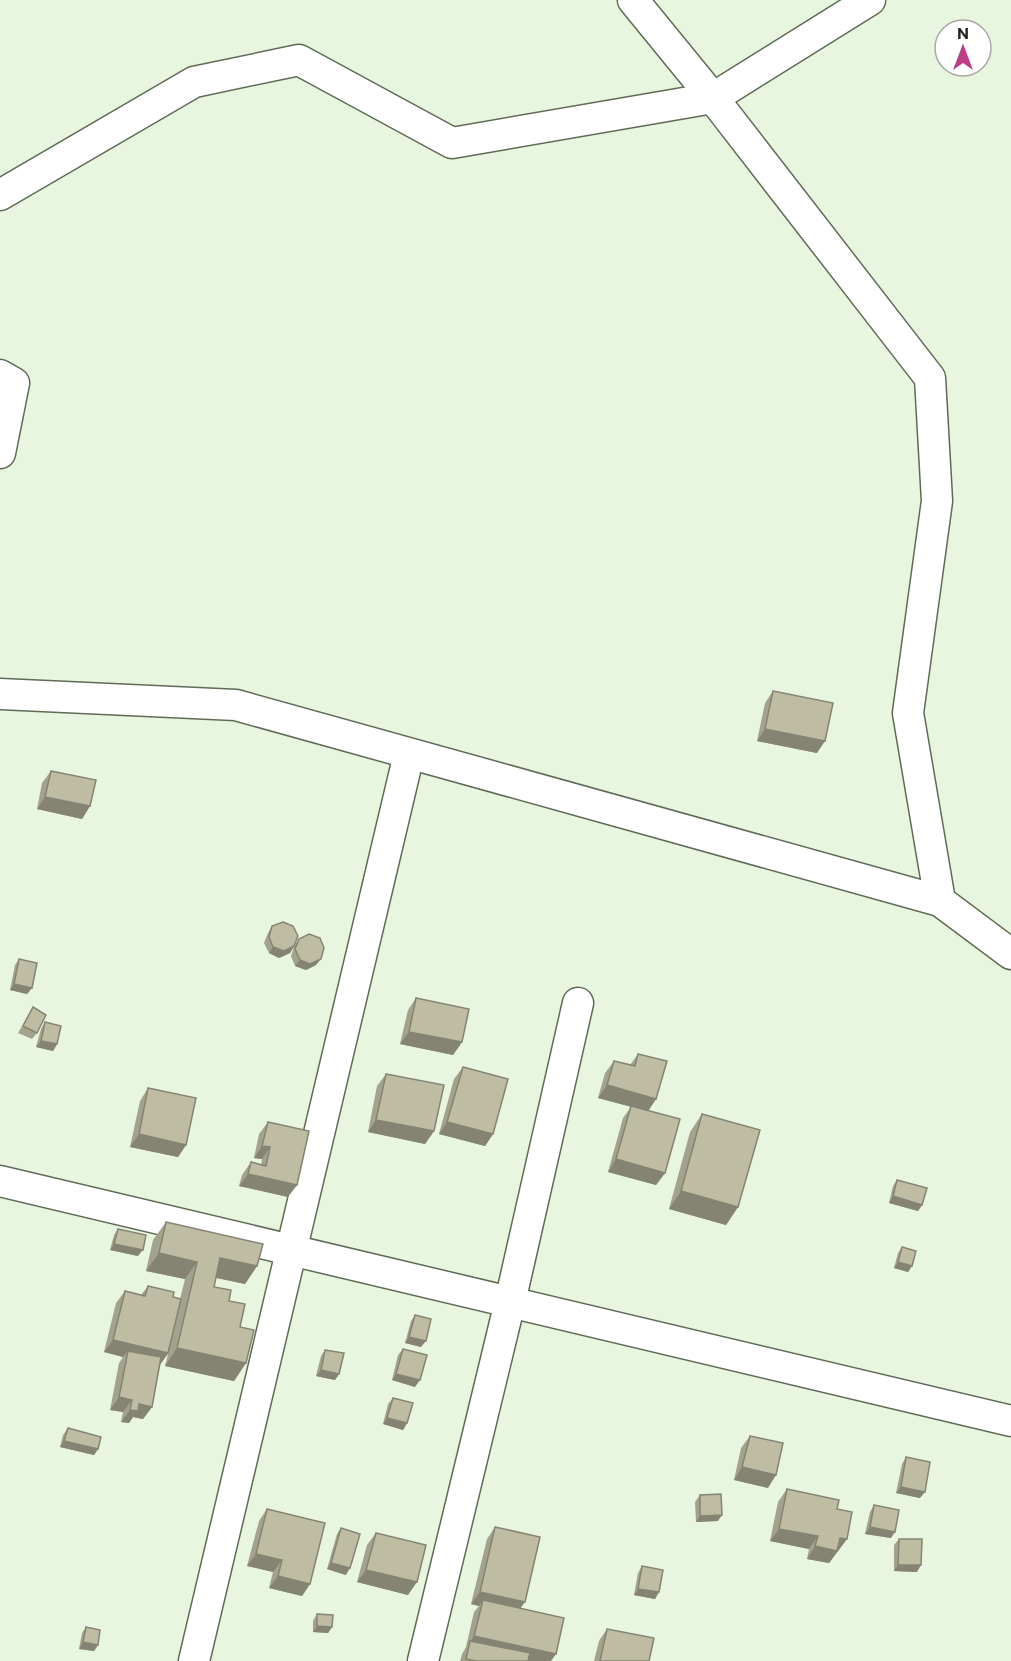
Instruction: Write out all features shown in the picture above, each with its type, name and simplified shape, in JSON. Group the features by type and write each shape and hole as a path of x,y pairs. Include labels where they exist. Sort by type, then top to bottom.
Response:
{"street":[{"path":"633,0 713,98 930,378 937,501 908,713 940,901"},
{"path":"0,195 194,82 299,60 452,143 713,98 870,0"},
{"path":"0,375 14,383 0,453"},
{"path":"0,694 236,705 940,901 1011,954"},
{"path":"194,1661 409,754"},
{"path":"423,1661 510,1302 578,1003"},
{"path":"0,1181 1011,1421"}],"building":[{"path":"773,691 833,703 825,741 765,729"},
{"path":"51,771 96,780 90,806 45,797"},
{"path":"283,922 293,926 298,936 294,946 284,951 273,947 269,937 272,926"},
{"path":"309,934 320,938 324,948 321,959 310,964 300,960 295,949 299,939"},
{"path":"19,959 37,963 32,988 14,984"},
{"path":"416,998 469,1009 462,1042 409,1032"},
{"path":"33,1007 46,1015 37,1033 23,1026"},
{"path":"45,1022 61,1026 57,1044 41,1041"},
{"path":"638,1054 667,1061 656,1099 607,1085 614,1061 635,1066"},
{"path":"463,1067 508,1079 493,1134 447,1122"},
{"path":"386,1074 444,1085 434,1131 376,1120"},
{"path":"148,1088 196,1098 186,1145 139,1134"},
{"path":"631,1106 680,1119 665,1173 616,1159"},
{"path":"702,1114 760,1130 738,1207 681,1191"},
{"path":"268,1122 309,1131 297,1185 248,1174 251,1162 266,1166 270,1147 262,1146"},
{"path":"897,1180 927,1188 922,1205 893,1196"},
{"path":"166,1222 263,1244 257,1266 220,1258 214,1287 231,1290 229,1301 245,1304 240,1327 254,1330 246,1363 177,1348 197,1262 159,1253"},
{"path":"118,1229 146,1235 143,1250 114,1244"},
{"path":"902,1247 916,1251 912,1266 898,1262"},
{"path":"148,1286 174,1292 173,1297 181,1299 168,1353 113,1340 125,1291 145,1296"},
{"path":"415,1315 431,1319 426,1341 409,1337"},
{"path":"403,1349 427,1355 420,1380 396,1374"},
{"path":"325,1350 344,1353 339,1374 321,1370"},
{"path":"128,1351 161,1357 152,1407 139,1404 138,1411 130,1410 132,1400 119,1397"},
{"path":"393,1398 413,1403 407,1423 387,1418"},
{"path":"68,1428 101,1437 98,1449 64,1441"},
{"path":"750,1436 783,1443 776,1475 742,1467"},
{"path":"906,1457 930,1462 925,1492 901,1487"},
{"path":"787,1489 839,1500 837,1509 852,1512 847,1539 840,1538 837,1551 815,1546 818,1536 779,1529"},
{"path":"721,1494 722,1515 700,1516 700,1495"},
{"path":"874,1505 899,1510 895,1532 870,1527"},
{"path":"267,1509 325,1523 310,1584 278,1576 282,1560 256,1554"},
{"path":"495,1527 540,1537 525,1602 480,1592"},
{"path":"341,1528 360,1534 350,1568 331,1563"},
{"path":"376,1533 426,1545 417,1582 366,1570"},
{"path":"899,1539 922,1539 921,1565 898,1565"},
{"path":"642,1566 663,1570 659,1592 638,1589"},
{"path":"483,1600 564,1618 556,1654 474,1636"},
{"path":"317,1614 333,1615 332,1627 317,1626"},
{"path":"86,1627 100,1630 98,1645 83,1642"},
{"path":"607,1629 654,1638 649,1661 600,1661"},
{"path":"470,1641 530,1653 528,1661 466,1659"}]}
